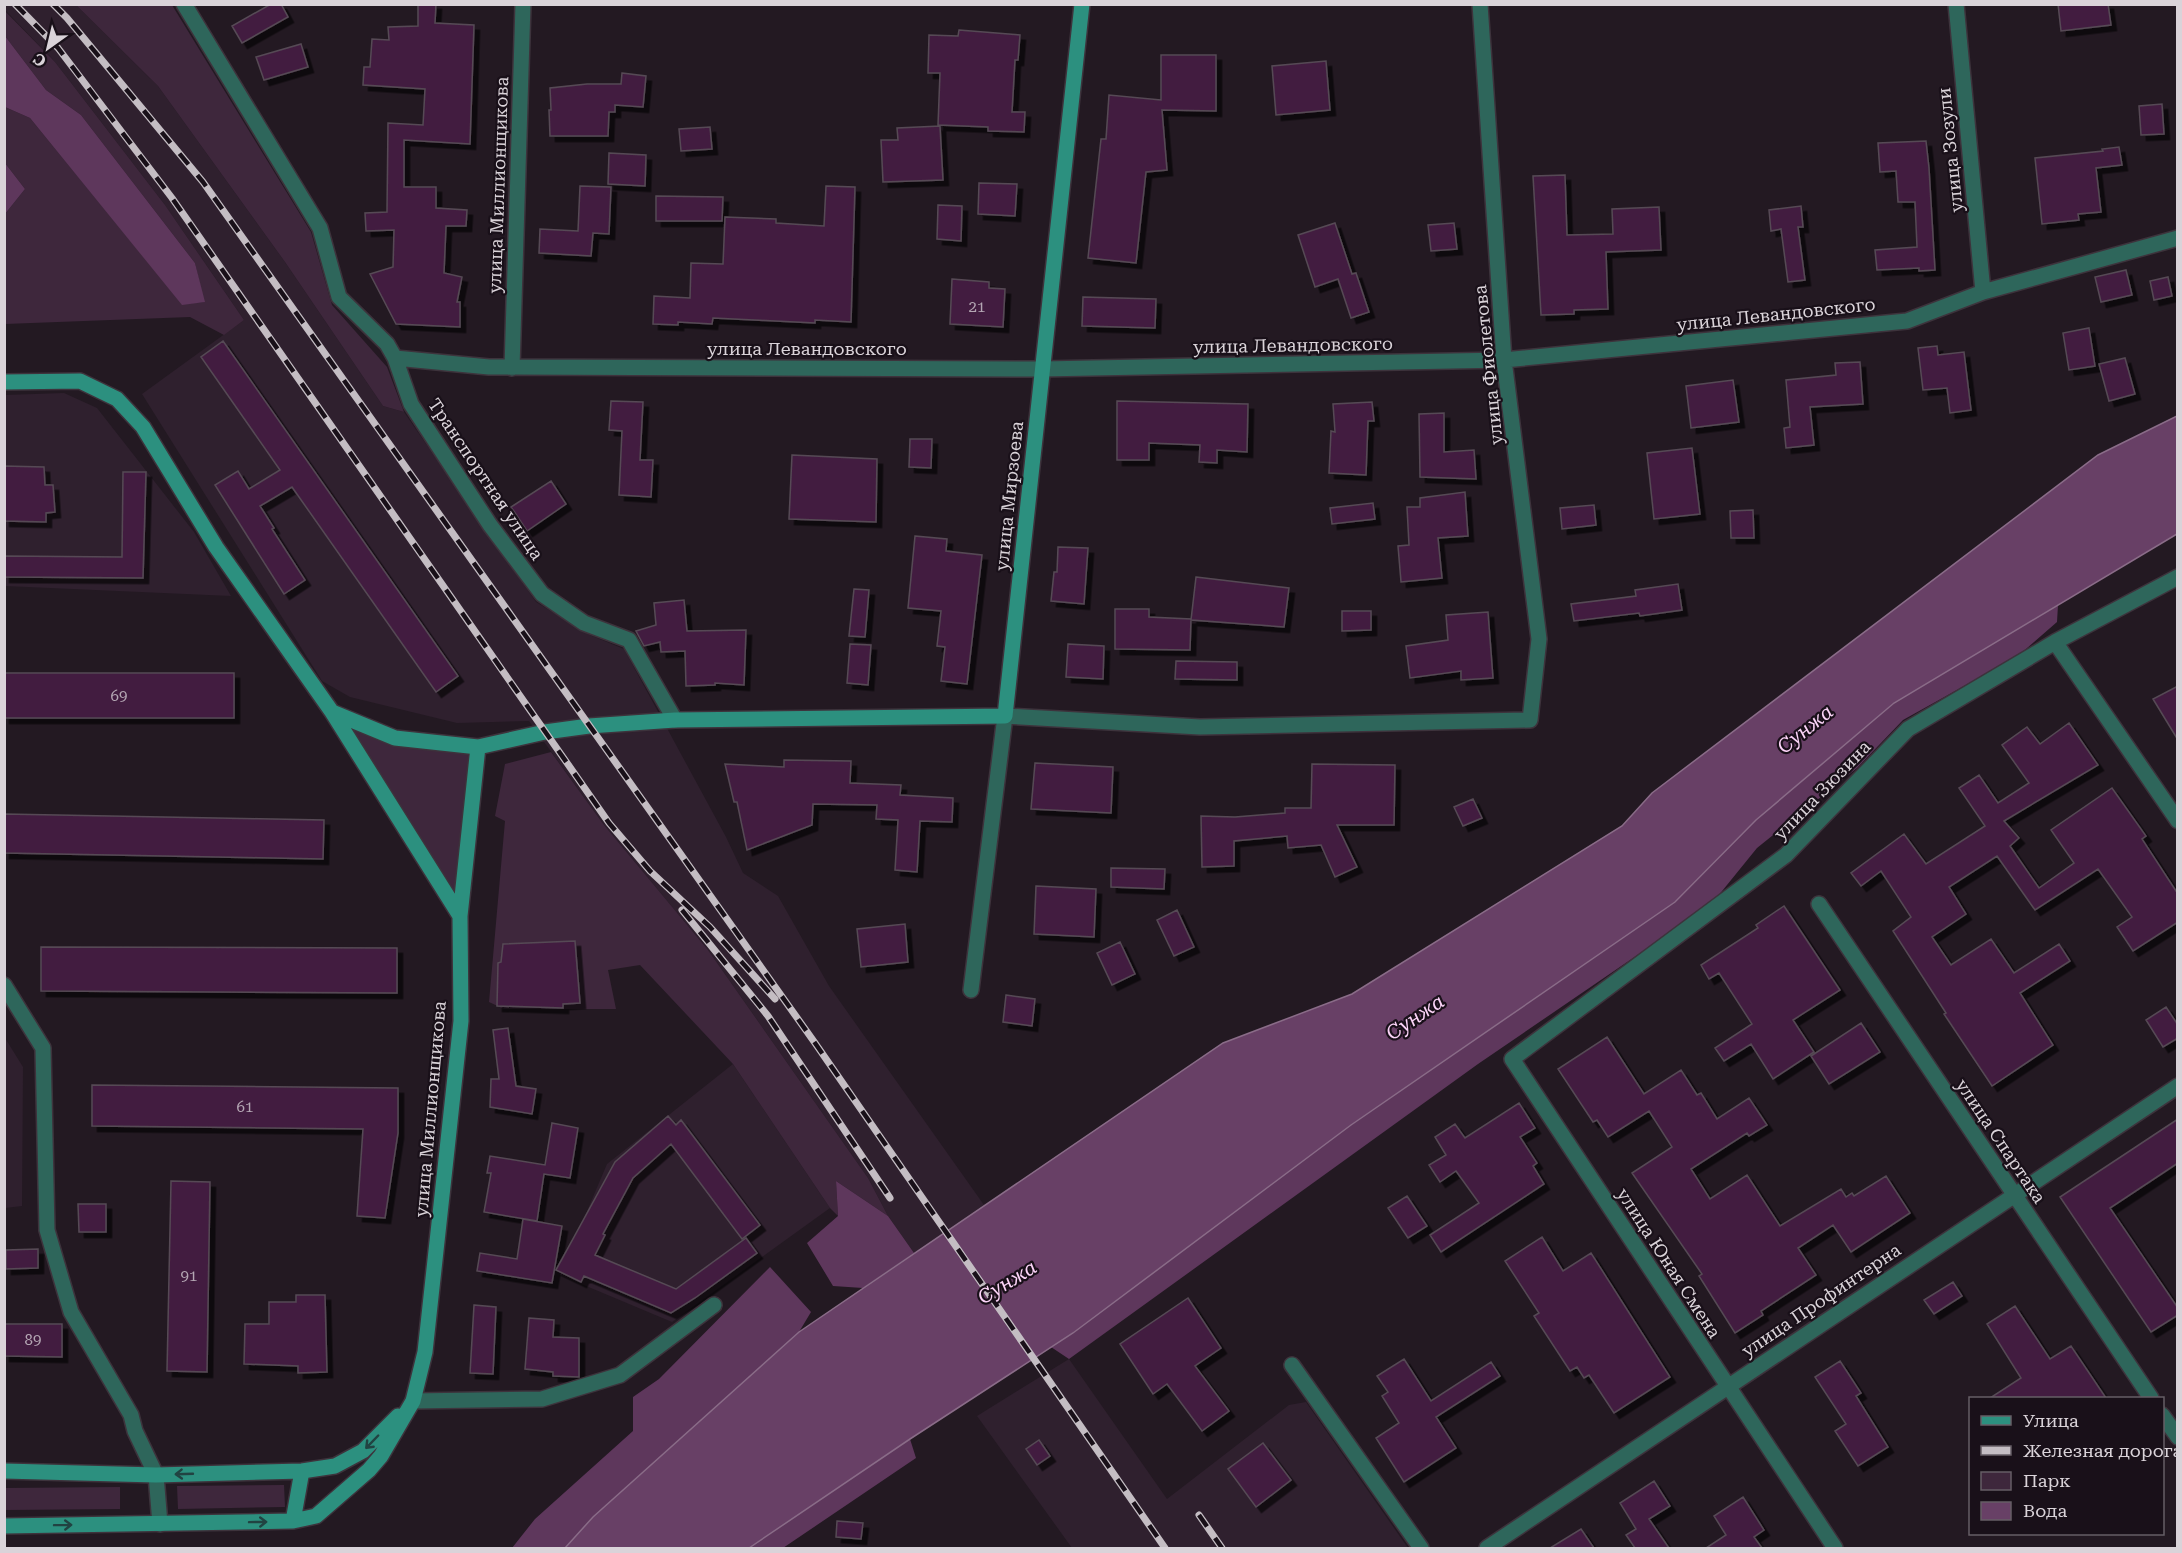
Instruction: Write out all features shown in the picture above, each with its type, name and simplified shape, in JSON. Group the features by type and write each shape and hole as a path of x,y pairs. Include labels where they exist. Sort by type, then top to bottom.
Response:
{"street":[{"name":"Транспортная улица","path":"184,4 320,228 339,297 387,344 395,358 411,404 490,525 542,594 584,623 629,640 675,720"},
{"name":"улица Миллионщикова","path":"512,368 523,4"},
{"name":"улица Мирзоева","path":"971,990 1005,716 1082,4"},
{"name":"улица Фиолетова","path":"1005,716 1200,727 1530,720 1539,639 1504,360 1480,4"},
{"name":"улица Зозули","path":"1956,4 1983,292"},
{"name":"улица Левандовского","path":"395,358 512,368 1042,369 1504,360 1907,321 1983,292 2178,238"},
{"path":"4,382 80,381 117,399 143,426 216,547 332,712 460,916"},
{"name":"улица Зюзина","path":"1512,1059 1786,855 1908,729 2055,642 2178,577"},
{"path":"2055,642 2178,821"},
{"path":"332,712 395,738 478,747 545,732 589,726 675,720 1005,716"},
{"name":"улица Миллионщикова","path":"413,1401 425,1352 461,1021 460,916 478,747"},
{"name":"улица Спартака","path":"1819,904 2150,1397"},
{"path":"4,985 43,1048 47,1230 71,1312 131,1414 135,1431 156,1474 160,1524"},
{"name":"улица Юная Смена","path":"1512,1059 1835,1548"},
{"name":"улица Профинтерна","path":"1487,1548 2178,1086"},
{"path":"4,1472 156,1474 302,1471 335,1466 363,1451 413,1401 542,1399 620,1375 714,1305"},
{"path":"1292,1365 1421,1548"},
{"path":"4,1526 293,1521 316,1516 369,1470 381,1456 413,1401"},
{"path":"2164,1416 2178,1437"},
{"path":"293,1521 302,1471"}],"shaded area":[{"path":"5,5 76,5 158,86 285,262 383,406 404,412 536,602 590,635 624,649 726,837 743,873 778,896 829,986 984,1205 914,1253 888,1216 868,1178 708,950 604,825 529,721 457,723 350,697 322,681 142,394 244,320 165,205 55,62 5,10"},
{"path":"5,36 46,90 81,115 195,263 205,302 182,305 30,118 5,107"},
{"path":"5,163 25,189 5,214"},
{"path":"64,393 97,408 194,532 231,596 5,586 5,395"},
{"path":"2058,605 2057,622 2018,656 1903,720 1857,768 1757,848 1714,901 1478,1064 1069,1359 1051,1347 1073,1333 1351,1125 1675,902 1756,820 1894,703"},
{"path":"5,1038 23,1067 22,1206 5,1208"},
{"path":"733,1064 830,1208 672,1322 560,1275 607,1164"},
{"path":"836,1181 888,1216 914,1253 863,1288 833,1286 807,1243 838,1216"},
{"path":"770,1267 811,1312 799,1332 593,1517 565,1548 512,1548 535,1519 633,1431 633,1397 659,1379"},
{"path":"1069,1359 1167,1499 1289,1405 1306,1402 1408,1548 1072,1548 977,1416"},
{"path":"910,1439 916,1458 783,1548 749,1548"}],"green space":[{"path":"76,5 172,5 311,232 332,305 387,367 404,412 383,406 285,262 158,86"},
{"path":"4,10 55,62 165,205 244,320 224,335 190,317 5,324 5,214 25,189 5,163 5,107 30,118 182,304 204,302 195,263 81,115 46,90 5,36"},
{"path":"332,712 395,738 478,747 460,916"},
{"path":"551,752 604,825 708,950 868,1178 888,1216 836,1181 838,1216 830,1208 733,1064 640,965 608,970 616,1009 504,1009 489,1002 505,821 495,816 505,764"},
{"path":"284,1485 285,1507 178,1509 177,1486"},
{"path":"120,1487 120,1509 5,1510 5,1488"}],"water":[{"name":"Сунжа","path":"2177,416 2177,534 1894,703 1756,820 1675,902 1351,1125 1073,1333 910,1439 749,1548 565,1548 593,1517 799,1332 1223,1043 1352,994 1622,826 1652,793 2098,455"}],"building":[{"path":"271,4 281,4 288,17 242,43 232,26"},
{"path":"418,4 436,4 435,23 474,25 470,144 404,140 404,187 436,187 436,208 467,210 466,226 446,226 444,273 462,277 457,302 460,302 460,327 396,324 370,274 393,267 394,230 366,231 365,213 387,212 388,123 423,125 425,89 363,85 364,67 370,67 372,39 389,40 388,27 418,26"},
{"path":"2058,4 2108,4 2111,25 2061,31"},
{"path":"959,30 1020,35 1018,60 1015,60 1012,112 1025,112 1024,132 988,131 988,127 938,125 940,73 928,73 929,35 958,36"},
{"path":"301,44 308,67 264,80 256,57"},
{"path":"1161,55 1216,55 1216,111 1162,110 1167,170 1146,172 1136,263 1088,258 1101,139 1106,139 1109,95 1161,100"},
{"path":"1326,61 1330,110 1276,115 1272,66"},
{"path":"622,73 646,76 643,107 615,105 615,112 609,112 608,136 550,136 550,88 587,84 621,84"},
{"path":"2162,104 2164,134 2141,135 2139,106"},
{"path":"940,126 943,180 883,182 881,140 898,140 897,128"},
{"path":"710,127 712,149 681,151 679,129"},
{"path":"1926,141 1935,270 1919,271 1919,268 1877,270 1875,250 1917,247 1915,202 1898,202 1896,171 1880,172 1878,143"},
{"path":"2119,147 2122,165 2096,168 2101,212 2078,214 2079,220 2042,224 2035,158 2103,151 2102,149"},
{"path":"609,153 646,155 645,186 608,184"},
{"path":"1565,175 1567,235 1613,234 1612,209 1659,207 1661,250 1606,252 1608,309 1574,310 1574,314 1541,315 1533,176"},
{"path":"979,183 1017,184 1015,216 978,214"},
{"path":"580,186 611,187 609,234 593,233 591,256 539,253 540,229 578,231"},
{"path":"826,186 855,187 851,322 815,320 815,323 713,318 712,324 678,322 678,325 653,324 654,296 690,298 691,263 723,264 725,217 776,219 776,223 824,226"},
{"path":"656,196 723,197 722,221 656,221"},
{"path":"938,205 962,206 961,241 937,239"},
{"path":"1801,206 1803,227 1798,227 1805,280 1788,282 1781,229 1771,231 1769,210"},
{"path":"1335,223 1352,274 1356,273 1369,312 1351,318 1338,279 1315,287 1298,235"},
{"path":"1454,223 1457,249 1431,251 1428,225"},
{"path":"2126,270 2132,295 2101,302 2095,277"},
{"path":"2168,277 2172,296 2154,300 2150,281"},
{"path":"952,279 989,282 989,288 1005,289 1003,327 950,324"},
{"path":"1083,297 1156,299 1155,328 1082,326"},
{"path":"2089,328 2095,366 2069,370 2063,333"},
{"path":"223,341 458,676 436,692 292,487 260,506 305,580 284,594 215,485 238,471 249,489 280,470 201,357"},
{"path":"1937,346 1938,355 1964,352 1971,410 1950,413 1947,388 1923,390 1918,348"},
{"path":"2125,358 2135,394 2109,401 2099,364"},
{"path":"1860,362 1863,404 1810,407 1814,445 1786,448 1784,428 1790,427 1786,380 1836,375 1835,363"},
{"path":"1733,380 1739,422 1691,428 1686,386"},
{"path":"611,401 643,402 640,460 653,460 651,497 619,495 622,431 609,430"},
{"path":"1117,401 1248,404 1247,452 1217,450 1217,463 1199,462 1200,445 1149,443 1149,460 1117,460"},
{"path":"1372,402 1374,421 1368,421 1366,475 1329,473 1331,431 1335,432 1333,404"},
{"path":"1444,413 1444,452 1474,450 1476,479 1420,477 1419,414"},
{"path":"910,439 932,439 931,468 909,467"},
{"path":"1692,448 1700,514 1654,519 1647,453"},
{"path":"792,455 877,459 876,522 789,519"},
{"path":"4,466 44,467 45,485 53,485 55,512 46,513 46,522 4,521"},
{"path":"123,472 146,472 143,578 4,577 4,556 122,557"},
{"path":"551,481 566,504 527,531 511,507"},
{"path":"1465,492 1468,536 1438,538 1442,578 1401,582 1398,546 1409,545 1407,507 1420,507 1420,498"},
{"path":"1373,503 1375,519 1332,524 1330,508"},
{"path":"1594,505 1596,525 1562,529 1560,508"},
{"path":"1753,510 1754,538 1731,538 1730,511"},
{"path":"915,536 947,539 946,551 982,555 967,684 941,681 945,647 937,646 941,611 908,608"},
{"path":"1058,547 1088,548 1084,604 1051,601 1054,572 1057,572"},
{"path":"1196,577 1289,588 1284,627 1191,620"},
{"path":"1678,584 1682,610 1574,621 1571,604 1636,596 1635,590"},
{"path":"854,589 869,590 865,637 849,636"},
{"path":"684,600 687,631 746,630 744,685 715,683 715,685 686,686 685,651 661,652 660,642 644,646 636,631 656,625 654,603"},
{"path":"1115,609 1149,609 1149,617 1191,619 1190,650 1115,649"},
{"path":"1342,611 1371,611 1371,630 1342,631"},
{"path":"1488,612 1493,678 1461,680 1461,671 1410,678 1406,646 1448,640 1446,615"},
{"path":"850,644 871,645 868,685 847,683"},
{"path":"1068,644 1104,646 1103,679 1066,677"},
{"path":"1176,661 1237,662 1237,680 1175,679"},
{"path":"4,673 234,673 234,718 4,718"},
{"path":"2178,686 2178,740 2153,699"},
{"path":"2069,723 2098,765 2004,821 2019,838 2010,846 2039,888 2074,863 2051,830 2112,788 2146,836 2142,839 2178,894 2178,922 2133,951 2117,927 2132,917 2098,869 2035,910 1997,856 1949,887 1966,914 1932,937 1951,965 1991,939 2014,973 2059,944 2070,961 2020,993 2053,1045 1992,1086 1893,931 1911,917 1881,871 1861,886 1851,873 1904,834 1926,864 1985,826 1959,788 1979,775 1998,803 2029,783 2002,745 2027,727 2040,744"},
{"path":"784,760 851,761 850,783 901,785 900,795 953,798 952,822 920,821 917,872 895,870 898,820 876,819 877,805 813,804 812,825 747,850 737,802 734,802 725,764 784,767"},
{"path":"1035,763 1113,767 1111,813 1031,809"},
{"path":"1312,764 1395,765 1394,825 1337,825 1357,867 1335,877 1321,845 1288,848 1287,836 1234,841 1234,866 1202,867 1201,816 1235,817 1285,813 1285,808 1311,808"},
{"path":"1473,799 1482,818 1463,826 1454,807"},
{"path":"4,814 324,820 323,859 4,853"},
{"path":"1111,868 1165,869 1164,889 1111,887"},
{"path":"1036,886 1096,889 1094,937 1034,934"},
{"path":"1784,906 1840,990 1793,1020 1814,1052 1773,1079 1751,1044 1724,1061 1715,1048 1752,1024 1719,973 1709,979 1701,965 1758,928 1756,925"},
{"path":"1177,910 1194,947 1174,956 1157,920"},
{"path":"905,924 908,962 861,967 857,929"},
{"path":"575,941 580,1003 563,1004 563,1008 497,1006 498,963 501,962 503,944"},
{"path":"1120,942 1135,974 1112,985 1097,953"},
{"path":"41,947 397,948 397,993 41,991"},
{"path":"1006,995 1035,999 1032,1026 1003,1022"},
{"path":"2166,1007 2178,1025 2178,1038 2163,1047 2146,1020"},
{"path":"1861,1023 1880,1052 1829,1084 1811,1056"},
{"path":"508,1028 516,1086 536,1089 532,1114 490,1107 491,1079 499,1079 493,1030"},
{"path":"1607,1037 1644,1094 1681,1070 1697,1095 1701,1093 1717,1119 1749,1098 1767,1125 1749,1136 1747,1133 1691,1169 1710,1199 1747,1175 1780,1226 1841,1189 1846,1197 1852,1193 1854,1196 1886,1176 1910,1213 1851,1252 1833,1225 1798,1248 1816,1275 1761,1311 1763,1315 1735,1333 1699,1276 1702,1274 1632,1173 1672,1147 1649,1111 1608,1137 1597,1120 1593,1122 1558,1069"},
{"path":"92,1085 398,1088 398,1133 385,1218 357,1216 363,1129 92,1126"},
{"path":"1519,1103 1535,1128 1520,1137 1537,1163 1533,1166 1544,1184 1441,1252 1430,1235 1479,1203 1456,1171 1440,1182 1429,1165 1446,1155 1435,1137 1455,1124 1465,1138"},
{"path":"668,1116 676,1125 681,1120 760,1225 742,1239 671,1144 633,1178 603,1234 605,1235 595,1255 676,1289 746,1238 757,1253 671,1313 584,1276 581,1282 556,1270 615,1162"},
{"path":"2178,1119 2178,1163 2110,1208 2178,1308 2178,1315 2151,1332 2060,1197"},
{"path":"552,1123 578,1128 570,1178 544,1174 537,1221 484,1212 491,1173 487,1173 490,1156 545,1165"},
{"path":"171,1181 210,1182 207,1372 167,1371"},
{"path":"1407,1196 1427,1226 1408,1238 1388,1208"},
{"path":"78,1204 106,1204 106,1232 79,1232"},
{"path":"523,1219 562,1226 552,1283 477,1271 480,1253 517,1259"},
{"path":"1542,1237 1563,1271 1591,1253 1670,1377 1614,1413 1589,1375 1584,1378 1577,1367 1570,1371 1534,1316 1539,1313 1505,1261"},
{"path":"38,1249 38,1268 6,1269 6,1250"},
{"path":"1953,1282 1962,1296 1934,1314 1924,1300"},
{"path":"296,1295 325,1295 327,1372 298,1373 298,1366 244,1364 245,1324 269,1324 269,1302 296,1302"},
{"path":"1188,1298 1221,1348 1195,1366 1229,1411 1202,1431 1167,1384 1153,1394 1120,1344"},
{"path":"474,1305 496,1307 493,1374 470,1373"},
{"path":"2015,1306 2050,1359 2071,1346 2105,1397 1992,1397 2021,1378 1987,1324"},
{"path":"529,1318 554,1320 553,1337 579,1338 579,1377 553,1376 553,1372 525,1369"},
{"path":"4,1324 62,1324 62,1357 4,1356"},
{"path":"1404,1359 1431,1401 1491,1362 1500,1376 1436,1417 1456,1448 1404,1482 1376,1438 1399,1423 1382,1396 1388,1392 1377,1376"},
{"path":"1840,1361 1861,1393 1856,1396 1888,1447 1858,1466 1835,1431 1846,1424 1815,1377"},
{"path":"1039,1440 1050,1456 1037,1465 1026,1449"},
{"path":"1263,1443 1291,1480 1256,1507 1228,1469"},
{"path":"1654,1481 1670,1506 1649,1519 1669,1548 1635,1548 1626,1535 1636,1529 1620,1503"},
{"path":"1743,1497 1764,1530 1754,1537 1762,1548 1706,1548 1726,1535 1714,1516"},
{"path":"837,1521 863,1523 861,1539 836,1537"},
{"path":"1581,1529 1594,1548 1550,1548"}],"railway":[{"path":"15,4 58,48 172,198 609,823 650,871 710,927 775,999"},
{"path":"53,4 203,182 815,1043 1165,1548"},
{"path":"682,910 768,1016 890,1198"},
{"path":"1199,1515 1222,1548"}]}
